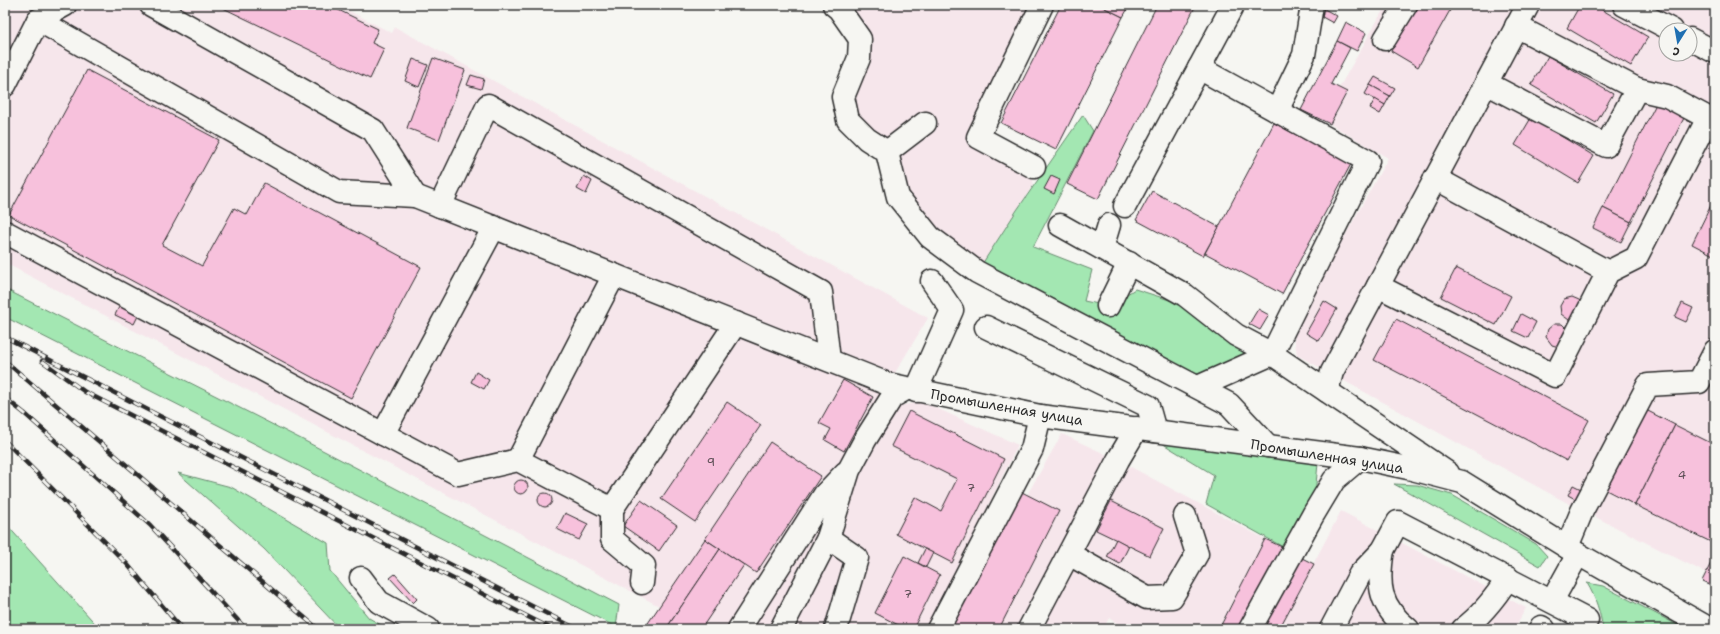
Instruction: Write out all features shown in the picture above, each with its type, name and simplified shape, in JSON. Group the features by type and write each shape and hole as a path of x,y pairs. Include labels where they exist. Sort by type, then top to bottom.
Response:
{"street":[{"path":"5,86 38,20 65,5"},
{"path":"151,5 373,130 415,196"},
{"path":"834,5 839,9 860,39 859,58 843,97 848,120 867,139 887,152 898,197 930,237 977,272 1229,404 1268,446"},
{"path":"1034,167 978,137 1042,5"},
{"path":"1125,206 1232,5"},
{"path":"1277,111 1304,54 1312,5"},
{"path":"1385,39 1406,5"},
{"path":"1327,391 1332,372 1528,5"},
{"path":"1624,5 1658,23"},
{"name":"Промышленная улица","path":"38,20 339,192 415,196 888,384 911,390 1040,416 1360,458 1408,468 1462,482 1573,550 1710,629"},
{"path":"1378,286 1555,376 1608,272 1636,258 1708,118 1667,96 1637,89 1516,26"},
{"path":"1698,43 1715,52"},
{"path":"1198,387 1272,354 1368,162 1199,68"},
{"path":"1486,83 1606,146 1637,89"},
{"path":"440,206 488,105 821,292 829,360"},
{"path":"887,152 925,123"},
{"path":"1435,178 1608,272"},
{"path":"1060,225 1185,295 1236,334 1272,354 1462,482"},
{"path":"1102,248 1109,225"},
{"path":"384,434 494,227"},
{"path":"5,232 458,474 518,460 612,509"},
{"path":"1108,306 1129,263"},
{"path":"518,460 614,275"},
{"path":"753,608 786,628 828,538 849,470 865,440 892,397 911,390 952,310 932,281"},
{"path":"642,583 644,566 612,539 612,509 736,323"},
{"path":"986,327 1148,406 1146,430 1118,460 1029,629"},
{"path":"1552,601 1573,550 1582,511 1648,385 1707,386 1715,351"},
{"path":"938,629 1032,449 1040,416"},
{"path":"1250,629 1313,514 1334,480 1360,458"},
{"path":"739,629 825,494 849,470"},
{"path":"1068,554 1147,598 1172,597 1197,554 1185,516"},
{"path":"1331,629 1360,574 1383,550 1398,522 1587,620"},
{"path":"828,538 857,558 836,629"},
{"path":"1383,550 1379,573 1383,598 1393,615 1408,629"},
{"path":"361,578 379,602 428,629"},
{"path":"1463,629 1481,615 1498,594 1508,578"},
{"path":"1540,629 1541,627 1544,629"}],"shaded area":[{"path":"5,5 338,5 392,33 395,27 928,318 857,436 896,406 923,402 1018,445 927,629 644,629 659,606 5,263"},
{"path":"834,5 1042,5 978,137 1034,167 1033,185 977,272 930,237 887,152 848,120 859,58"},
{"path":"1386,5 1715,5 1715,587 1706,573 1558,498 1297,355 1293,330 1388,158 1330,124 1347,93 1339,88"},
{"path":"1062,434 1118,460 1265,539 1218,629 1126,629 1109,618 1103,629 950,629"},
{"path":"1341,511 1526,608 1514,629 1279,629"}],"green space":[{"path":"1083,115 1093,131 1033,247 1092,270 1084,301 1108,306 1135,289 1207,312 1272,354 1198,387 977,272 1017,210"},
{"path":"5,289 303,440 619,605 616,627 5,317"},
{"path":"1137,428 1319,453 1313,515 1292,552 1206,504 1214,475"},
{"path":"178,473 231,487 328,543 330,571 369,618 388,629 340,629 264,549"},
{"path":"1394,484 1417,485 1452,495 1536,544 1547,556 1540,566"},
{"path":"5,523 100,629 5,629"},
{"path":"1587,583 1603,586 1685,629 1643,629 1638,627 1636,629 1603,629 1597,605"}],"building":[{"path":"217,5 328,5 378,29 372,43 384,49 370,79"},
{"path":"1061,5 1099,5 1123,17 1056,150 1001,123"},
{"path":"1099,5 1130,5 1123,17"},
{"path":"1157,5 1196,5 1098,199 1067,184"},
{"path":"1417,5 1453,5 1418,67 1391,51"},
{"path":"1580,5 1594,5 1648,37 1631,66 1567,28"},
{"path":"1319,6 1337,16 1333,23 1315,13"},
{"path":"1346,22 1366,33 1357,51 1337,41"},
{"path":"1337,41 1350,48 1331,84 1347,92 1330,124 1301,110"},
{"path":"1548,56 1613,94 1596,123 1531,85"},
{"path":"433,58 465,70 439,140 407,128"},
{"path":"413,59 428,65 419,87 405,81"},
{"path":"87,70 219,140 162,245 202,266 234,208 247,215 264,183 421,267 351,398 9,215"},
{"path":"471,75 484,79 481,89 467,85"},
{"path":"1375,77 1395,88 1390,96 1370,85"},
{"path":"1370,85 1390,96 1385,105 1365,94"},
{"path":"1375,99 1385,105 1380,114 1370,108"},
{"path":"1657,102 1685,116 1631,222 1603,208"},
{"path":"1531,118 1594,156 1578,183 1515,145"},
{"path":"1274,123 1351,164 1282,294 1205,253"},
{"path":"584,176 592,181 586,194 577,189"},
{"path":"1051,176 1060,180 1054,194 1044,189"},
{"path":"1152,191 1219,227 1203,256 1136,220"},
{"path":"1715,197 1715,256 1692,244"},
{"path":"1603,208 1631,222 1621,242 1593,228"},
{"path":"1456,268 1511,296 1496,325 1441,297"},
{"path":"1572,297 1582,303 1573,320 1569,320 1561,314 1560,306 1564,299"},
{"path":"1324,301 1337,309 1319,341 1306,333"},
{"path":"121,303 140,312 134,324 115,315"},
{"path":"1682,303 1693,308 1686,322 1675,317"},
{"path":"1258,309 1269,315 1260,330 1249,324"},
{"path":"1521,314 1536,322 1528,338 1513,331"},
{"path":"1396,319 1589,420 1567,461 1374,360"},
{"path":"1554,324 1562,324 1568,330 1559,347 1552,345 1546,337 1548,329"},
{"path":"476,372 489,380 484,389 471,382"},
{"path":"843,380 873,397 844,451 825,440 831,429 819,423"},
{"path":"727,402 761,425 695,522 661,499"},
{"path":"1646,410 1675,425 1635,505 1606,490"},
{"path":"909,411 1004,459 952,563 896,534 915,497 941,511 957,479 891,446"},
{"path":"1675,425 1715,445 1715,544 1635,505"},
{"path":"770,442 821,476 756,573 705,539"},
{"path":"518,480 524,480 528,484 528,490 524,494 518,494 514,490 514,484"},
{"path":"1573,485 1585,491 1579,501 1568,495"},
{"path":"1018,490 1059,511 999,629 949,629"},
{"path":"542,493 548,493 552,497 552,503 548,507 542,507 538,503 538,497"},
{"path":"641,500 677,525 659,551 623,526"},
{"path":"1111,501 1164,528 1150,556 1096,530"},
{"path":"565,513 588,524 579,540 557,529"},
{"path":"705,539 720,549 666,629 644,629"},
{"path":"1116,539 1129,546 1120,564 1107,557"},
{"path":"1265,539 1282,547 1240,629 1219,629"},
{"path":"720,549 744,565 701,629 666,629"},
{"path":"925,549 933,553 926,567 918,563"},
{"path":"1715,555 1715,587 1702,581"},
{"path":"904,556 940,575 913,629 906,629 875,613"},
{"path":"1300,557 1314,564 1279,629 1262,629"},
{"path":"395,574 417,599 413,603 390,578"}],"railway":[{"path":"5,337 573,627"},
{"path":"5,361 318,629"},
{"path":"42,361 85,392 552,629"},
{"path":"5,398 24,413 150,525 246,629"},
{"path":"5,441 127,564 182,629"}]}
